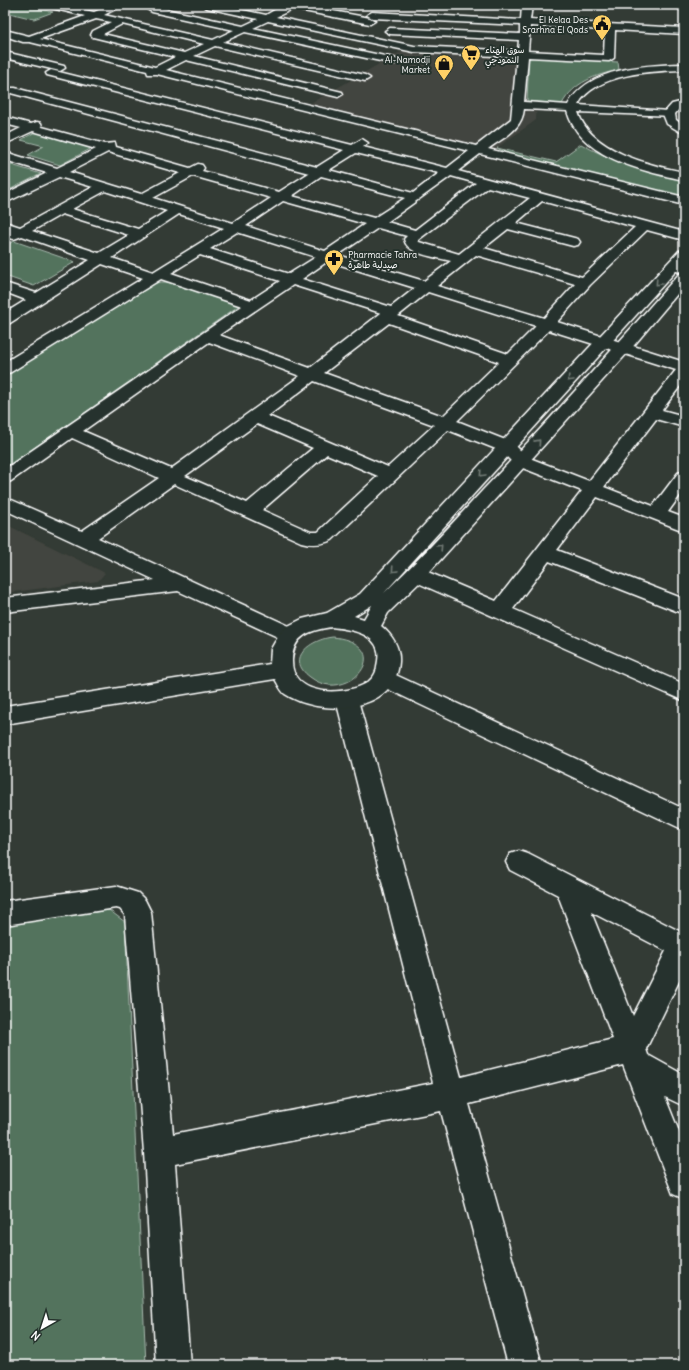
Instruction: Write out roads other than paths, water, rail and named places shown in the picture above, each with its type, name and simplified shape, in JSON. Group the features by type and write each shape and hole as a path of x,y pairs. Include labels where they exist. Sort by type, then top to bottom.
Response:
{"street":[{"path":"50,5 212,44 364,78"},
{"path":"5,48 94,16 118,5"},
{"path":"208,5 268,17 372,28 445,34 525,37"},
{"path":"142,76 292,5 372,28 414,49 609,58 610,27"},
{"path":"372,28 376,5"},
{"path":"665,5 684,6"},
{"path":"152,9 394,61"},
{"path":"372,28 525,11 610,27 684,31"},
{"path":"5,477 326,256 377,224 515,123 524,54 525,11"},
{"path":"119,22 96,33 96,35 184,57 344,90"},
{"path":"5,33 684,201"},
{"path":"443,51 445,34"},
{"path":"219,157 344,90 414,49"},
{"path":"39,78 93,54"},
{"path":"5,55 115,89 449,172 684,236"},
{"path":"684,67 644,70 618,75 600,81 586,89 576,98 572,108 576,126 595,144 628,160 684,176"},
{"path":"102,95 129,82"},
{"path":"8,91 27,83"},
{"path":"135,134 231,88"},
{"path":"8,91 233,150 322,171 415,197"},
{"path":"61,114 88,101"},
{"path":"669,114 676,106 684,104"},
{"path":"518,105 669,114"},
{"path":"669,114 671,122 684,131"},
{"path":"5,120 106,149 193,171 415,234"},
{"path":"5,140 46,121"},
{"path":"7,365 236,227 355,149 385,127"},
{"path":"5,199 120,142"},
{"path":"5,144 8,150 5,153"},
{"path":"5,156 425,287 624,347 684,367"},
{"path":"141,199 206,164"},
{"path":"460,260 416,247 411,242 415,234 486,182"},
{"path":"5,240 103,187"},
{"path":"83,539 174,478 256,417 474,250 541,196"},
{"path":"62,210 140,234"},
{"path":"5,320 177,210"},
{"path":"506,224 573,242"},
{"path":"70,431 308,538 320,538 325,536 391,476 546,324 585,282 645,225"},
{"path":"5,226 253,306"},
{"path":"199,250 293,279 510,360"},
{"path":"474,250 585,282"},
{"path":"332,620 367,599 605,342 682,266"},
{"path":"369,629 380,609 416,574 624,347 682,266"},
{"path":"5,287 38,299"},
{"path":"209,337 446,423 507,447 521,461 684,524"},
{"path":"500,611 684,370"},
{"path":"652,412 684,422"},
{"path":"256,417 391,476"},
{"path":"249,511 324,447"},
{"path":"657,514 684,477"},
{"path":"5,503 291,635"},
{"path":"545,552 684,607"},
{"path":"416,574 684,693"},
{"path":"5,605 180,584"},
{"path":"332,620 345,621 369,629 381,639 388,651 390,664 385,678 369,692 347,700 329,701 312,698 297,691 286,681 280,670 279,658 283,646 291,635 309,624 332,620"},
{"path":"5,715 280,670"},
{"path":"385,678 684,820"},
{"path":"347,700 450,1094 525,1365"},
{"path":"519,862 683,945 634,1057"},
{"path":"568,887 684,1183"},
{"path":"5,912 116,897 125,898 132,902 138,912 159,1152 173,1365"},
{"path":"159,1152 634,1057 684,1091"}],"place":[{"name":"El Kelaa Des Srarhna El Qods","path":"602,41"},
{"name":"سوق الهناء النمودجي","path":"471,71"},
{"name":"Al-Namodji Market","path":"444,81"},
{"name":"Pharmacie Tahra صيدلية طاهرة","path":"334,276"}]}
